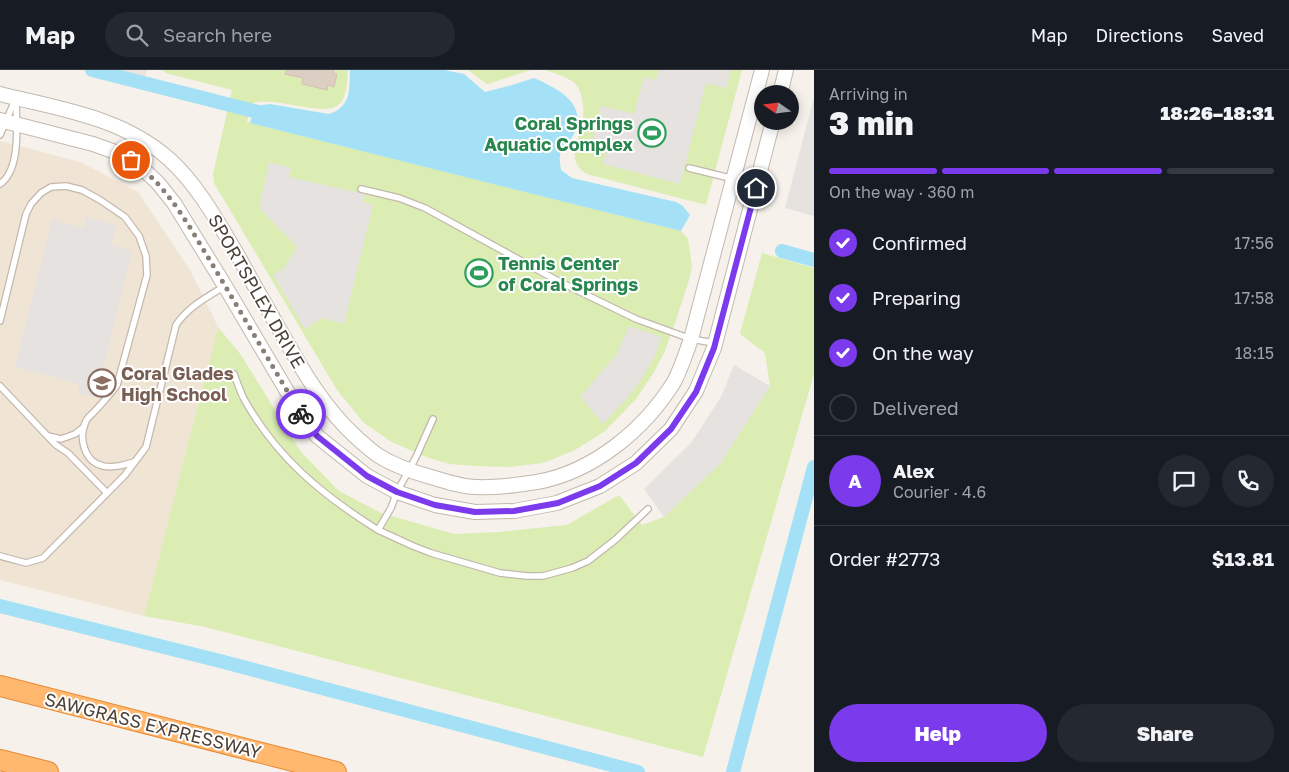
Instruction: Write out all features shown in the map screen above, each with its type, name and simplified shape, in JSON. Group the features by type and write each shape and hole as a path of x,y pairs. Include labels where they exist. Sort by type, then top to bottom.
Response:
{"highway":[{"name":"SAWGRASS EXPRESSWAY","path":"0,686 336,772"},
{"path":"0,760 48,772"}],"street":[{"name":"SPORTSPLEX DRIVE","path":"0,94 94,117 121,128 148,143 170,159 196,189 219,223 316,391 350,431 377,455 409,471 475,488 512,486 551,479 587,464 617,445 650,415 675,381 691,339 762,70"},
{"path":"782,85 786,70"},
{"name":"SPORTSPLEX DRIVE","path":"7,122 93,144 121,154 140,167 158,183 174,203 301,415 317,436 367,476 397,492 435,505 475,512 514,511 558,503 600,486 636,463 671,429 696,392 715,344 771,130"}],"lane":[{"path":"0,135 16,98"},
{"path":"0,184 8,176 17,144 7,122 16,98"},
{"path":"689,168 734,179"},
{"path":"0,320 26,214 31,204 42,193 51,186 66,186 82,190 125,217 139,236 146,256 147,275 117,385 86,420 82,435 84,448 90,459 102,466 119,466 134,462"},
{"path":"361,189 399,198 425,208 558,281 636,319 691,339 715,344"},
{"path":"0,556 26,563 43,558 125,475 146,446 176,325 194,305 225,286"},
{"path":"234,374 243,397 273,443 313,484 346,510 378,530 432,553 500,574 543,576 572,568 588,561 615,540 648,509"},
{"path":"0,386 56,445 68,453 107,493"},
{"path":"378,530 391,508 433,419"},
{"path":"48,436 61,439 75,434 84,426"}],"shaded area":[{"path":"92,70 147,70 143,83"},
{"path":"659,70 731,70 726,88 706,83 680,184 603,164 606,151 591,147 601,106 634,114 644,77 656,80"},
{"path":"814,97 814,216 785,208"},
{"name":"Coral Glades High School","path":"0,141 80,162 138,192 190,270 218,327 144,616 0,580"},
{"path":"269,162 291,168 289,177 365,194 363,202 373,205 344,324 322,318 305,329 273,275 284,268 297,247 259,208"},
{"path":"87,217 116,225 111,245 132,251 96,398 78,393 80,384 15,367 52,220 84,228"},
{"path":"629,326 662,337 654,357 642,378 629,396 603,424 580,396 616,355"},
{"path":"734,365 770,386 721,463 664,517 644,489 691,443 721,397"}],"green space":[{"name":"Tennis Center of Coral Springs","path":"162,70 348,70 344,98 335,107 325,109 261,102 251,104 247,122 681,231 688,239 692,267 665,351 653,374 636,399 605,431 575,450 543,463 510,467 449,464 426,457 392,442 364,423 337,390 214,183 213,174 232,90 166,73"},
{"name":"Coral Springs Aquatic Complex","path":"468,70 531,70 487,84"},
{"name":"Coral Springs Aquatic Complex","path":"545,70 742,70 706,205 587,174 576,162 575,155 583,116 580,92 570,80"},
{"path":"762,253 814,268 814,374 703,757 205,627 144,616 218,327 241,355 301,452 339,491 381,513 454,534 499,532 567,525 619,495 642,525 664,517 770,387 765,353 740,334"}],"water":[{"path":"350,70 444,70 464,74 485,92 534,78 560,92 573,104 577,112 578,121 575,132 560,153 561,170 572,178 676,202 683,206 690,215 681,231 250,123 255,106 270,104 329,114 336,111 342,107 348,97"}],"building":[{"path":"286,70 334,70 333,73 337,74 334,87 328,85 327,90 302,84 303,78 285,74"}],"waterway":[{"path":"92,70 270,115"},
{"path":"782,251 814,260"},
{"path":"733,772 814,467"},
{"path":"0,606 220,661 638,772"}],"way so far":[{"path":"131,160 158,183 174,203 301,414"}],"place":[{"name":"Coral Springs Aquatic Complex","path":"652,133"},
{"name":"Tennis Center of Coral Springs","path":"479,273"},
{"name":"Coral Glades High School","path":"102,383"}],"route":[{"path":"301,414 317,436 367,476 397,492 435,505 475,512 514,511 558,503 600,486 636,463 671,429 696,392 714,348 756,188"}]}
